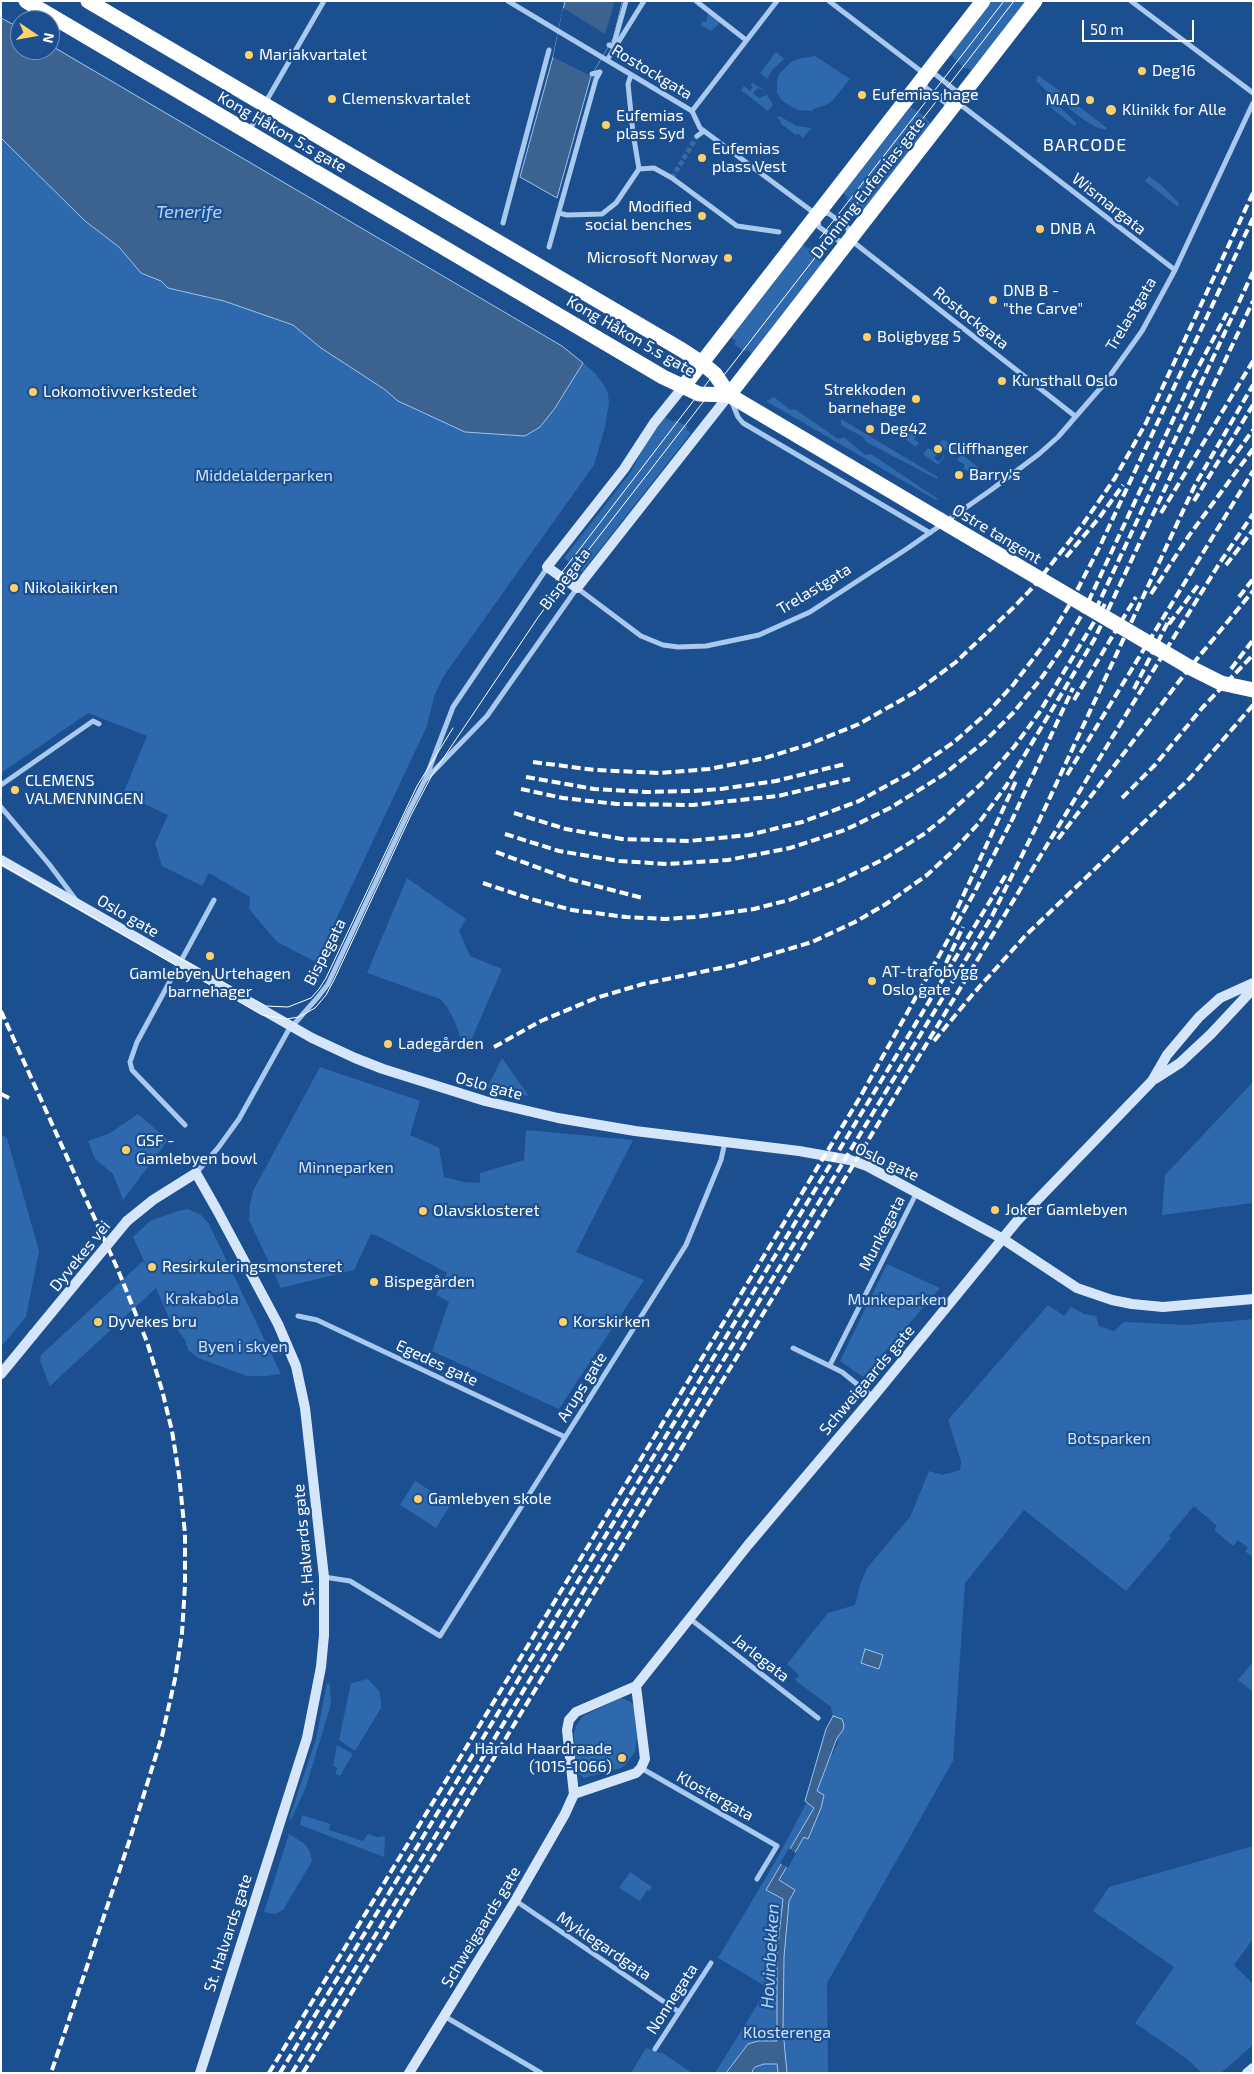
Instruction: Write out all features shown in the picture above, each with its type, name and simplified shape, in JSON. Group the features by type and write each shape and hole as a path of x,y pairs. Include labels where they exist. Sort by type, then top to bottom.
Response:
{"highway":[{"name":"Kong Håkon 5.s gate","path":"26,1 684,388 699,394 729,395"},
{"name":"Kong Håkon 5.s gate","path":"88,1 702,363 720,380 729,395"},
{"name":"Dronning Eufemias gate","path":"684,388 982,1"},
{"name":"Dronning Eufemias gate","path":"729,395 1036,1"},
{"name":"Østre tangent","path":"729,395 1196,671 1221,683 1253,690"}],"street":[{"path":"248,132 324,1"},
{"name":"Rostockgata","path":"508,1 692,111 697,124 704,131 817,215 819,227 825,232 839,241 850,240"},
{"path":"626,1 611,46 610,55 644,1"},
{"path":"696,1 746,40"},
{"path":"692,111 777,1"},
{"name":"Wismargata","path":"829,1 926,75 935,74 956,91 957,102 1175,270"},
{"path":"1131,1 1253,93"},
{"path":"502,223 549,50"},
{"path":"549,247 596,79 600,72 592,74"},
{"path":"559,213 567,215 602,214 616,203 639,169 628,84 631,75"},
{"name":"Wismargata","path":"926,75 925,87 947,104 957,102"},
{"name":"Trelastgata","path":"548,567 641,636 663,645 678,647 720,644 759,636 800,617 930,533 1039,454 1058,437 1104,384 1129,350 1175,270 1253,103"},
{"path":"697,136 704,131"},
{"path":"639,169 654,168 672,178 737,226 779,232"},
{"name":"Rostockgata","path":"817,215 828,213 842,223 848,228 850,240 1076,416"},
{"name":"Bispegata","path":"196,1173 213,1154 239,1118 277,1049 292,1026 328,984 425,780 450,714 459,696 548,567 624,469 650,428 684,388"},
{"path":"729,395 736,414 743,423 930,533"},
{"name":"Bispegata","path":"425,780 487,716 576,588 729,395"},
{"path":"1,785 93,721 99,724"},
{"path":"1,807 50,864 81,906"},
{"name":"Oslo gate","path":"1,860 292,1026 355,1058 427,1084 494,1104 558,1118 725,1142 798,1150 850,1160 916,1192 1003,1239 1068,1283 1086,1292 1112,1300 1163,1307 1253,1299"},
{"path":"185,1125 132,1070 130,1062 137,1042 214,900"},
{"name":"Schweigaards gate","path":"1152,1081 1167,1055 1199,1017 1220,998 1253,983"},
{"name":"Schweigaards gate","path":"636,1686 748,1545 873,1397 1017,1221 1152,1081 1180,1063 1253,989"},
{"name":"Arups gate","path":"324,1577 350,1581 440,1636 686,1245 721,1160 725,1142"},
{"name":"Dyvekes vei","path":"1,1374 128,1221 153,1200 196,1173"},
{"name":"St. Halvards gate","path":"196,1173 263,1295 296,1366 305,1408 324,1577 324,1636 321,1667 307,1738 200,2073"},
{"name":"Munkegata","path":"830,1365 916,1192"},
{"name":"Egedes gate","path":"298,1316 317,1320 565,1437"},
{"path":"793,1348 823,1364 830,1365 852,1378 873,1397"},
{"name":"Jarlegata","path":"689,1618 818,1718"},
{"path":"636,1686 644,1759 641,1768 636,1774 574,1794 567,1730 570,1720 576,1712 636,1686"},
{"name":"Klostergata","path":"641,1768 777,1846 757,1879"},
{"name":"Schweigaards gate","path":"409,2073 515,1901 565,1814 574,1794"},
{"name":"Myklegardgata","path":"515,1901 678,2012"},
{"name":"Nonnegata","path":"655,2049 711,1963"},
{"path":"444,2016 541,2073"},
{"path":"1247,2073 1253,2068"}],"green space":[{"path":"992,1 1026,1 972,71 967,68 965,69 951,55"},
{"path":"708,13 720,23 711,31 701,25 703,21 706,22"},
{"name":"Middelalderparken","path":"1,18 10,23 10,60 60,60 60,50 562,346 595,373 606,388 609,403 605,427 594,465 443,677 434,697 427,726 316,962 277,942 249,909 250,897 209,873 202,886 162,866 155,843 168,815 123,794 147,736 88,713 1,773"},
{"path":"776,52 784,59 772,70 767,79 760,73"},
{"path":"815,56 850,79 833,100 826,105 813,109 813,111 798,110 780,98 777,92 779,74 791,62"},
{"path":"1038,75 1061,92 1051,95 1036,81"},
{"path":"752,82 766,92 758,88 753,93 759,98 767,95 773,105 768,111 741,90 744,86 750,91 753,87 751,85"},
{"path":"1068,98 1107,128 1105,130 1096,127 1084,120 1066,106"},
{"path":"1054,101 1077,124 1074,126 1045,103"},
{"path":"911,107 931,123 864,210 859,206 857,208 846,199 848,197 843,193"},
{"path":"779,116 797,126 811,128 803,138 780,123 781,121 777,118"},
{"path":"1149,176 1179,203 1178,207 1145,181"},
{"path":"803,245 808,249 810,247 821,255 819,258 824,262 752,354 747,350 745,352 734,344 736,341 731,338"},
{"path":"774,397 790,410 795,409 838,439 844,437 865,455 871,454 938,499 936,500 766,401"},
{"path":"665,417 688,427 686,429 691,433 582,572 564,558 630,473 648,440"},
{"path":"841,419 938,477 937,479 866,442 863,437 841,425"},
{"path":"911,428 918,434 914,439 919,443 916,447 904,438"},
{"path":"943,439 957,449 953,454 938,445"},
{"path":"935,444 941,449 934,458 939,462 945,456 938,465 923,454 928,448 931,450"},
{"path":"961,454 978,467 972,474 963,468 965,465 957,460"},
{"path":"407,878 466,919 459,931 470,956 502,969 466,1052 455,1022 440,999 367,973"},
{"path":"502,1058 521,1085 529,1096 487,1088"},
{"name":"Minneparken","path":"320,1067 420,1101 410,1135 439,1148 444,1177 464,1182 480,1183 480,1173 524,1160 526,1130 633,1140 576,1252 644,1280 559,1409 432,1351 449,1302 436,1295 447,1273 378,1236 371,1234 354,1270 281,1288 249,1220 250,1204 253,1191"},
{"path":"1253,1082 1253,1203 1162,1215 1165,1175"},
{"name":"GSF - Gamlebyen bowl","path":"138,1114 168,1140 123,1200 113,1174 95,1159 88,1141 110,1133"},
{"path":"1,1135 7,1138 39,1251 26,1317 1,1347"},
{"name":"Krakabøla","path":"188,1209 201,1215 209,1224 281,1374 247,1376 198,1358 188,1350 185,1340 168,1316 156,1288 50,1386 40,1361 41,1355 143,1261 147,1268 133,1237 150,1221"},
{"name":"Munkeparken","path":"887,1264 940,1288 863,1377 840,1361"},
{"name":"Botsparken","path":"1048,1305 1064,1316 1071,1307 1084,1314 1096,1316 1099,1326 1114,1331 1124,1322 1188,1325 1253,1319 1253,1556 1245,1551 1248,1548 1238,1540 1233,1546 1214,1530 1217,1526 1194,1506 1169,1536 1171,1538 1126,1591 1024,1510 965,1583 953,1761 827,1983 828,2073 715,2073 759,2002 770,1989 718,1958 778,1857 838,1743 831,1707 795,1680 799,1675 787,1664 828,1613 855,1605 867,1568 910,1517 929,1471 942,1475 960,1470 961,1461 948,1420"},
{"path":"415,1481 451,1504 436,1528 400,1505"},
{"path":"1253,1662 1253,1692 1238,1680"},
{"path":"368,1679 379,1691 381,1708 355,1751 339,1740 351,1683"},
{"path":"327,1683 330,1685 331,1704 306,1787 291,1820 289,1819 316,1739"},
{"path":"621,1698 631,1702 634,1707 637,1737 635,1752 621,1768 584,1778 578,1773 576,1767 574,1734 576,1726 583,1716"},
{"path":"337,1745 353,1754 340,1776 336,1774 338,1768 333,1766"},
{"path":"302,1815 330,1824 329,1830 363,1841 368,1834 377,1837 385,1836 384,1857 300,1825"},
{"path":"289,1834 305,1844 310,1852 312,1861 283,1910 275,1914 264,1912"},
{"path":"1253,1846 1253,1939 1234,1965 1253,1984 1253,2045 1221,2073 1202,2073 1187,2059 1135,2023 1174,1967 1093,1911 1109,1887"},
{"path":"630,1872 652,1887 650,1891 647,1890 640,1901 619,1888"},
{"path":"646,2048 664,2054 692,2073 631,2073"}],"water":[{"path":"565,1 622,1 613,38 591,76 557,198 520,177 553,57"},
{"name":"Tenerife","path":"1,18 10,23 10,60 60,60 60,51 562,346 583,363 555,408 540,427 525,436 465,432 398,401 384,389 321,348 293,325 224,301 168,288 161,281 141,273 119,247 85,221 1,138"},
{"path":"865,1649 883,1655 879,1669 861,1663"},
{"path":"833,1716 842,1719 844,1725 837,1738 817,1791 824,1795 821,1808 808,1839 804,1837 779,1880 795,1890 789,1901 784,1957 783,2030 787,2073 778,2073 777,2064 764,2064 755,2067 752,2071 754,2073 726,2073 748,2044 758,2041 777,2041 777,1954 783,1899 766,1890 814,1808 805,1801 826,1729"}],"pier":[{"path":"615,1 622,1 613,38 591,76 553,57 563,8 605,34"},
{"path":"789,1848 796,1853 788,1868 780,1863"}],"tunnel":[{"path":"672,178 697,136"}],"tram line":[{"path":"820,238 1004,1"},
{"path":"1,864 262,1015 286,1019 299,1017 315,1008 326,995 334,980 411,815 432,775 539,616 1014,1"},
{"path":"556,580 714,374"},
{"path":"168,952 266,1006 288,1007 311,998 326,978 417,786 453,728"}],"railway":[{"path":"533,762 595,770 659,773 709,769 765,758 807,745 859,724 917,691 956,662 1034,586 1083,524 1115,478 1146,423 1253,193"},
{"path":"514,813 566,829 622,839 689,841 749,835 802,822 859,801 908,774 954,742 987,713 1013,685 1049,638 1070,604 1100,546 1253,218"},
{"path":"1096,609 1253,272"},
{"path":"494,1047 541,1021 596,998 643,984 735,965 812,942 857,921 886,904 927,875 953,851 978,824 1006,786 1094,640 1253,301"},
{"path":"505,834 559,851 619,861 667,864 728,860 790,848 845,830 890,808 943,775 985,741 1013,713 1040,680 1063,647 1084,611 1192,379 1227,313"},
{"path":"1161,513 1253,361"},
{"path":"292,2073 991,918 1039,821 1195,485 1253,385"},
{"path":"1194,501 1253,405"},
{"path":"1229,463 1253,430"},
{"path":"1151,594 1188,537 1253,449"},
{"path":"1067,775 1253,471"},
{"path":"1066,557 1099,518 1123,485"},
{"path":"303,2073 1124,718 1219,564 1253,514"},
{"path":"1226,565 1253,530"},
{"path":"1239,597 1253,579"},
{"path":"1169,624 1199,584"},
{"path":"1058,839 1187,671 1253,591"},
{"path":"1074,700 1136,597"},
{"path":"483,883 572,910 626,917 665,919 754,909 789,900 837,882 882,860 924,834 981,784 1014,747 1039,713 1105,604"},
{"path":"1134,689 1170,618"},
{"path":"1231,669 1253,640"},
{"path":"1122,798 1155,765 1203,707 1253,655"},
{"path":"1011,822 1073,688"},
{"path":"934,1041 1026,935 1190,778 1253,705"},
{"path":"526,777 594,789 645,792 693,791 776,781 845,764"},
{"path":"521,789 563,798 617,804 693,805 778,796 850,779"},
{"path":"952,920 1016,781"},
{"path":"269,2073 859,1099 973,895 1014,816"},
{"path":"496,852 569,879 643,898"},
{"path":"280,2073 1007,873"},
{"path":"946,963 963,927"},
{"path":"1,1011 118,1270 147,1342 172,1431 185,1534 185,1585 182,1633 175,1679 162,1736 130,1839 51,2073"},
{"path":"1,1094 11,1099"}],"place":[{"name":"Mariakvartalet","path":"249,55"},
{"name":"Deg16","path":"1142,71"},
{"name":"Eufemias hage","path":"862,95"},
{"name":"Clemenskvartalet","path":"332,99"},
{"name":"MAD","path":"1090,100"},
{"name":"Klinikk for Alle","path":"1111,110"},
{"name":"Eufemias plass Syd","path":"606,125"},
{"name":"Eufemias plass Vest","path":"702,158"},
{"name":"Modified social benches","path":"702,216"},
{"name":"DNB A","path":"1040,229"},
{"name":"Microsoft Norway","path":"728,258"},
{"name":"DNB B - \"the Carve\"","path":"993,300"},
{"name":"Boligbygg 5","path":"867,337"},
{"name":"Kunsthall Oslo","path":"1002,381"},
{"name":"Lokomotivverkstedet","path":"33,392"},
{"name":"Strekkoden barnehage","path":"916,399"},
{"name":"Deg42","path":"870,429"},
{"name":"Cliffhanger","path":"938,449"},
{"name":"Barry's","path":"959,475"},
{"name":"Nikolaikirken","path":"14,588"},
{"name":"CLEMENS VALMENNINGEN","path":"15,790"},
{"name":"Gamlebyen Urtehagen barnehager","path":"210,956"},
{"name":"AT-trafobygg Oslo gate","path":"872,981"},
{"name":"Ladegården","path":"388,1044"},
{"name":"GSF - Gamlebyen bowl","path":"126,1150"},
{"name":"Joker Gamlebyen","path":"995,1210"},
{"name":"Olavsklosteret","path":"423,1211"},
{"name":"Resirkuleringsmonsteret","path":"152,1267"},
{"name":"Bispegården","path":"374,1282"},
{"name":"Dyvekes bru","path":"98,1322"},
{"name":"Korskirken","path":"563,1322"},
{"name":"Gamlebyen skole","path":"418,1499"},
{"name":"Harald Haardraade (1015-1066)","path":"622,1758"}],"district":[{"name":"BARCODE","path":"1085,145"}],"park label":[{"name":"Byen i skyen","path":"243,1347"},
{"name":"Klosterenga","path":"787,2033"}],"water label":[{"name":"Hovinbekken","path":"770,1956"}]}
